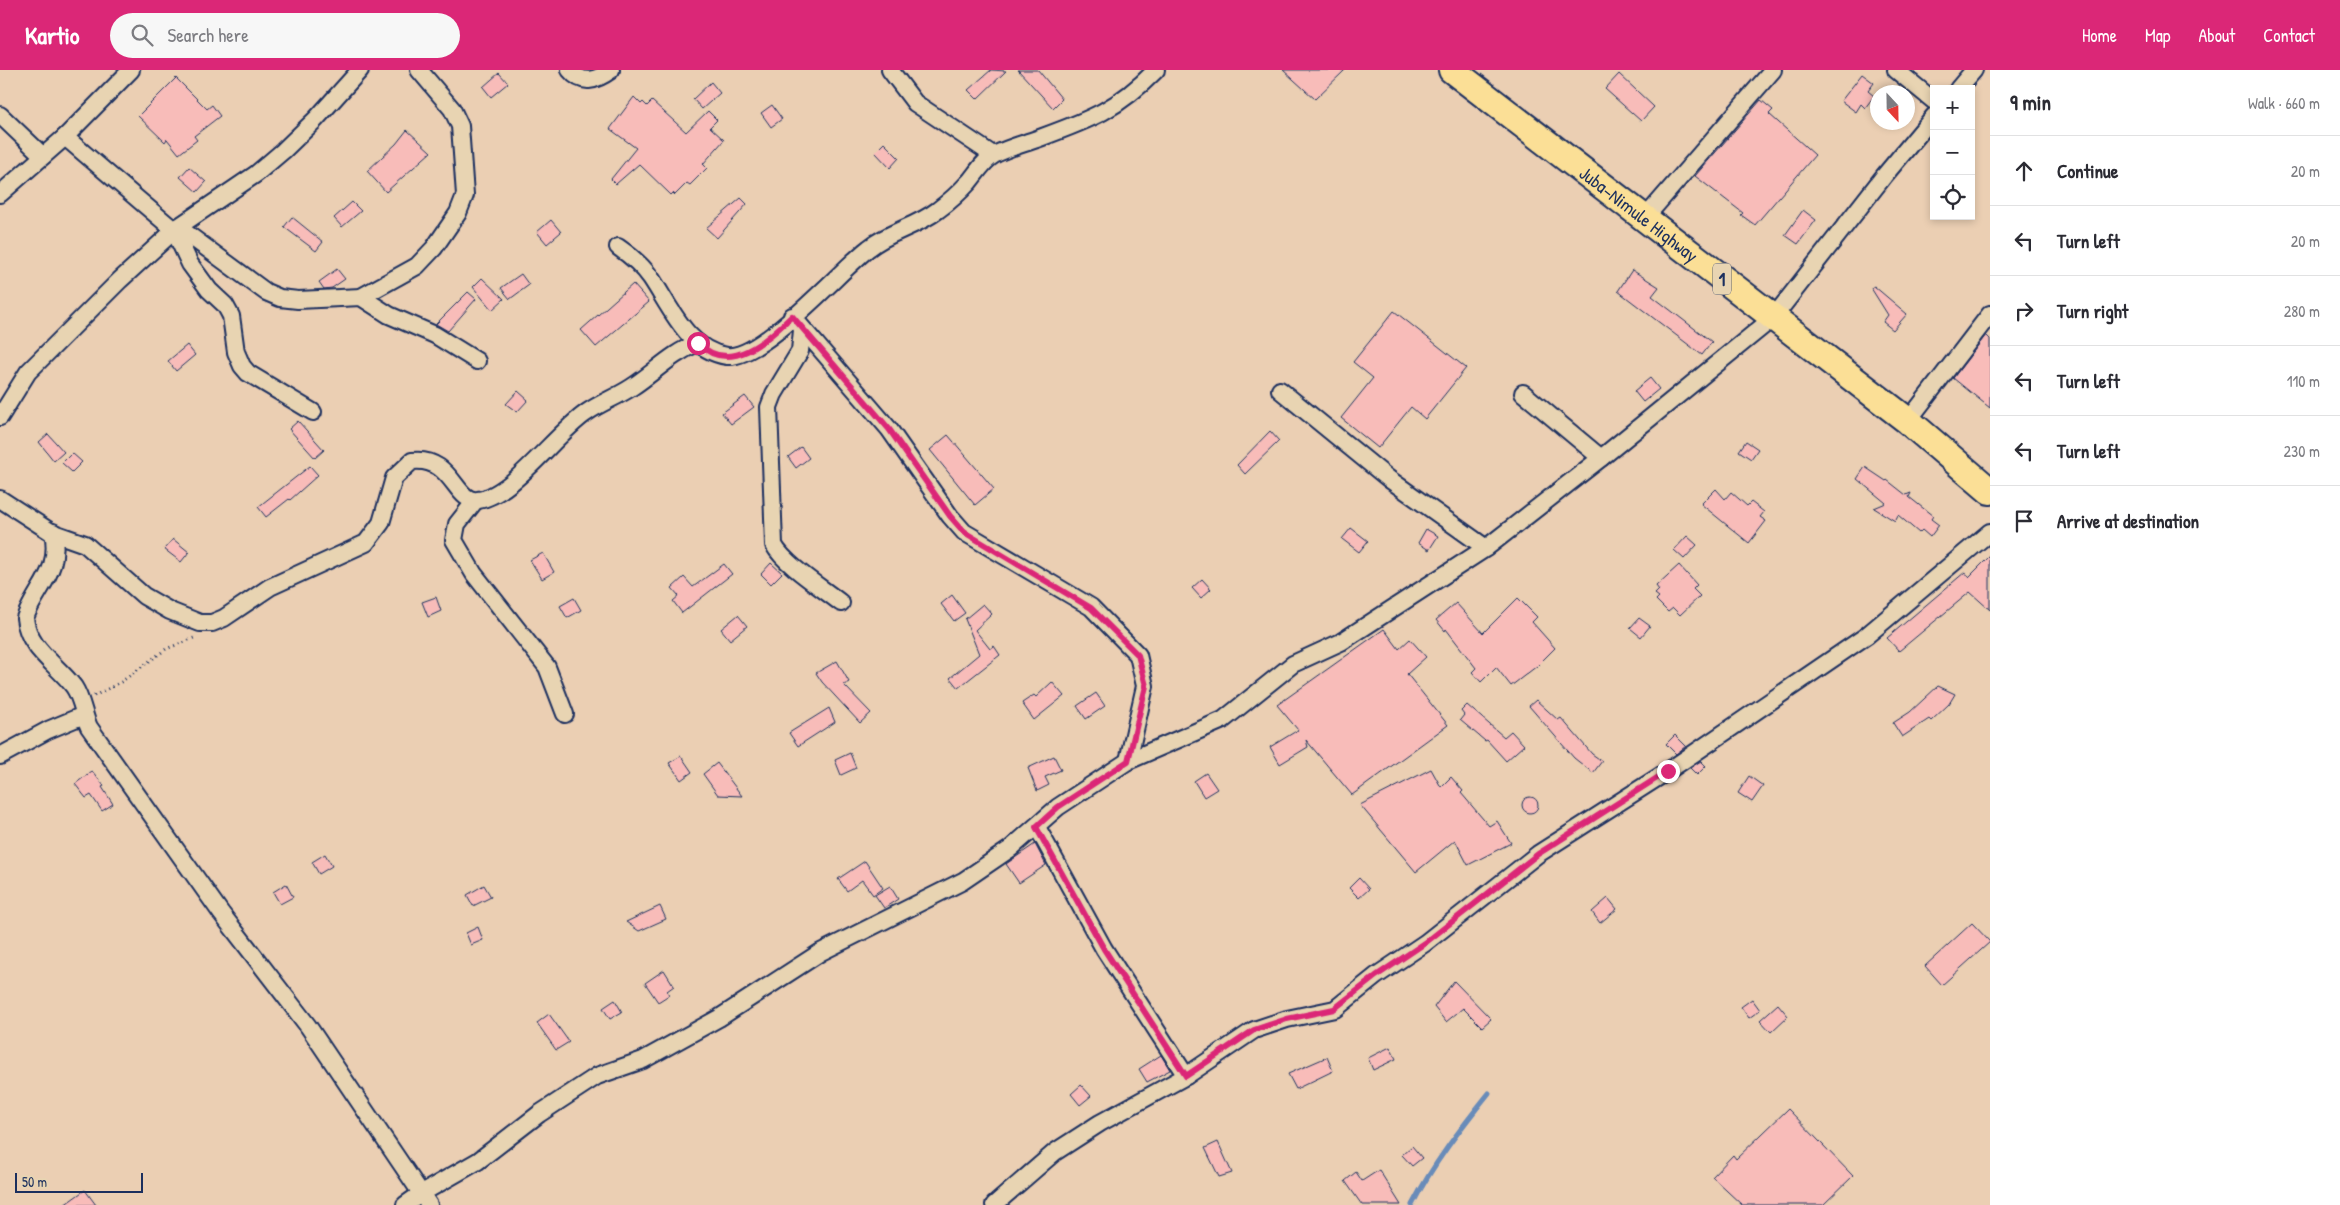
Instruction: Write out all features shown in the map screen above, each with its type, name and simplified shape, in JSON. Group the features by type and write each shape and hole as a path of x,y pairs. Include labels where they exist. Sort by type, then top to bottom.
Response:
{"main road":[{"name":"Juba–Nimule Highway","path":"1452,70 1908,421 1990,491"}],"street":[{"path":"0,194 65,137 132,70"},
{"path":"0,417 28,372 120,280 176,228 256,174 283,151 316,119 360,70"},
{"path":"65,137 176,228 255,285 280,298 298,300 361,297 417,266 434,248 458,213 465,195 460,126 448,104 419,70"},
{"path":"570,70 580,79 588,81 602,77 611,70"},
{"path":"890,70 915,103 993,155"},
{"path":"618,247 635,259 651,278 666,306 698,343 715,354 729,356 743,354 768,338 870,246 891,233 916,225 948,202 993,155 1096,117 1121,102 1156,70"},
{"path":"1644,219 1773,70"},
{"path":"1896,70 1930,98"},
{"path":"1961,85 1974,70"},
{"path":"0,115 43,156"},
{"path":"405,1205 426,1199 478,1162 539,1114 597,1076 643,1060 719,1018 821,952 963,881 1010,849 1058,807 1128,761 1223,720 1293,664 1341,642 1486,548 1601,458 1773,318 1884,176 1930,121"},
{"path":"176,228 190,264 209,290 225,305 231,316 236,352 242,366 248,373 313,412"},
{"path":"361,297 389,315 435,335 477,361"},
{"path":"1908,421 1990,314"},
{"path":"792,316 802,330 889,429 950,516 964,532 1091,608 1138,655 1146,686 1128,761"},
{"path":"802,330 800,351 774,394 769,407 774,545 779,555 788,563 841,603"},
{"path":"0,499 34,523 85,544 144,596 170,611 200,623 212,623 224,618 270,587 366,543 381,523 394,478 412,461 432,462 442,468 467,498 475,501 486,499 510,485 585,413 634,386 680,350 698,343"},
{"path":"1280,390 1389,479 1486,548"},
{"path":"1523,393 1601,458"},
{"path":"475,501 457,524 454,540 474,574 547,667 565,714"},
{"path":"53,532 56,547 55,560 30,606 25,618 26,628 51,664 72,684 80,696 84,715 89,726 222,913 308,1026 426,1199"},
{"path":"994,1205 1055,1152 1100,1123 1186,1076 1254,1030 1287,1019 1334,1009 1376,976 1425,943 1538,854 1668,771 1866,636 1990,532"},
{"path":"0,756 39,734 84,715"},
{"path":"1036,827 1104,949 1186,1076"}],"path":[{"path":"90,698 121,682 166,649 187,642 212,623"}],"building":[{"path":"991,70 1006,71 977,99 968,90"},
{"path":"1018,70 1038,70 1062,99 1053,108"},
{"path":"1283,70 1345,70 1315,99"},
{"path":"499,73 508,83 491,97 483,87"},
{"path":"1619,74 1654,107 1641,121 1605,89"},
{"path":"1862,74 1874,83 1870,85 1868,91 1870,93 1870,101 1865,108 1861,104 1856,112 1841,101"},
{"path":"176,78 207,109 212,105 220,116 194,136 197,140 179,154 167,139 165,142 138,116"},
{"path":"711,82 720,93 702,109 693,99"},
{"path":"634,97 641,104 643,102 647,106 652,101 686,132 708,111 717,120 710,127 724,140 703,164 707,168 690,185 687,183 675,195 673,193 671,195 639,164 616,184 611,179 636,148 610,129"},
{"path":"1761,100 1773,110 1769,114 1815,155 1755,225 1741,215 1743,213 1695,176"},
{"path":"772,105 782,119 771,127 761,113"},
{"path":"407,130 431,152 386,192 367,171 396,144"},
{"path":"884,143 899,158 890,168 875,152"},
{"path":"189,167 206,182 197,192 180,177"},
{"path":"741,198 747,204 717,238 706,228"},
{"path":"352,202 361,211 342,227 334,218"},
{"path":"1803,210 1816,220 1798,244 1785,235"},
{"path":"292,217 323,242 316,251 284,227"},
{"path":"551,220 561,232 547,244 537,232"},
{"path":"337,269 345,279 332,288 324,289 319,282"},
{"path":"1632,270 1659,287 1652,296 1712,342 1702,355 1618,291"},
{"path":"521,274 529,285 510,299 501,288"},
{"path":"482,278 504,299 492,310 473,287"},
{"path":"633,284 649,302 596,347 581,330"},
{"path":"1874,286 1907,314 1893,330 1883,322 1888,315 1871,288"},
{"path":"468,292 476,299 448,331 436,324"},
{"path":"1394,311 1466,368 1425,419 1411,407 1378,448 1341,418 1373,378 1353,362"},
{"path":"1986,335 1990,339 1990,408 1953,378"},
{"path":"187,345 195,355 176,371 168,361"},
{"path":"1650,378 1659,389 1643,402 1634,391"},
{"path":"518,391 528,400 517,412 506,404"},
{"path":"745,396 754,407 731,424 722,413"},
{"path":"298,421 324,450 315,458 289,429"},
{"path":"1270,431 1279,441 1245,474 1237,465"},
{"path":"48,434 64,452 54,461 39,442"},
{"path":"948,435 994,489 975,505 930,450"},
{"path":"1746,441 1758,449 1751,459 1739,451"},
{"path":"801,447 809,458 796,468 788,457"},
{"path":"72,453 82,462 72,472 62,463"},
{"path":"310,466 318,475 290,500 266,517 258,507"},
{"path":"1865,467 1887,480 1906,495 1911,493 1909,497 1933,516 1931,519 1939,525 1930,537 1922,530 1919,533 1898,515 1895,521 1874,508 1886,503 1857,479"},
{"path":"1716,489 1725,499 1731,492 1747,506 1751,502 1764,512 1760,517 1766,521 1749,543 1701,504"},
{"path":"1351,528 1368,541 1359,552 1342,539"},
{"path":"1426,529 1438,536 1429,550 1418,543"},
{"path":"1687,536 1697,545 1684,559 1674,550"},
{"path":"173,539 189,552 181,562 164,549"},
{"path":"543,553 554,572 542,579 530,560"},
{"path":"1990,556 1990,610 1970,592 1899,651 1887,638 1965,572 1969,577"},
{"path":"771,563 782,573 771,584 761,574"},
{"path":"724,564 732,574 682,613 673,601 679,596 672,588 684,577 693,587"},
{"path":"1679,565 1697,585 1693,589 1700,596 1680,615 1673,608 1668,612 1656,600 1659,597 1655,594 1659,590 1656,586"},
{"path":"1202,579 1211,589 1201,598 1192,588"},
{"path":"952,595 965,613 954,621 941,604"},
{"path":"436,597 441,611 428,617 422,602"},
{"path":"574,598 581,610 567,618 560,606"},
{"path":"1518,598 1537,617 1532,622 1555,648 1537,666 1511,686 1496,667 1481,682 1472,672 1476,668 1446,629 1445,631 1436,620 1456,603 1483,633"},
{"path":"983,604 992,614 975,630 990,649 994,646 1000,655 958,688 950,678 979,654 965,619"},
{"path":"738,615 747,626 730,640 721,629"},
{"path":"1639,618 1650,626 1641,637 1630,628"},
{"path":"1384,629 1399,649 1410,639 1426,657 1407,674 1448,725 1352,795 1306,740 1308,747 1280,764 1270,747 1298,730 1277,705"},
{"path":"837,661 849,682 844,685 871,713 860,723 816,673"},
{"path":"1052,682 1064,696 1034,720 1022,703 1034,695 1036,697"},
{"path":"1938,686 1955,694 1949,704 1931,721 1929,719 1902,737 1893,723 1910,712"},
{"path":"1096,693 1105,706 1086,719 1077,706"},
{"path":"1536,700 1558,720 1561,718 1592,754 1602,761 1593,773 1574,758 1529,706"},
{"path":"1467,705 1504,737 1511,731 1524,745 1506,761 1487,740 1485,741 1460,720 1464,715 1461,711"},
{"path":"829,708 835,722 798,746 789,733"},
{"path":"1675,735 1686,746 1676,754 1666,744"},
{"path":"850,753 856,768 841,775 835,760"},
{"path":"681,756 692,772 681,780 669,763"},
{"path":"1054,756 1061,770 1045,777 1049,785 1037,791 1028,768"},
{"path":"1701,761 1706,766 1697,775 1690,768"},
{"path":"717,763 742,796 718,795 703,774"},
{"path":"1431,769 1441,787 1451,777 1463,791 1461,793 1489,826 1497,821 1511,843 1468,865 1455,840 1416,872 1360,805"},
{"path":"92,771 104,786 102,787 113,804 102,811 91,795 86,798 75,784"},
{"path":"1206,773 1217,789 1204,797 1194,781"},
{"path":"1749,776 1763,786 1752,802 1738,793"},
{"path":"1530,797 1536,799 1538,805 1536,811 1530,813 1524,811 1522,805 1524,799"},
{"path":"1035,844 1046,865 1019,883 1006,864"},
{"path":"325,854 332,866 319,874 312,862"},
{"path":"865,861 883,888 873,895 862,880 847,891 838,879"},
{"path":"1359,878 1369,889 1359,898 1349,888"},
{"path":"286,884 293,897 280,904 273,892"},
{"path":"484,885 491,897 473,906 467,895"},
{"path":"890,886 898,899 884,908 875,895"},
{"path":"1608,898 1617,909 1600,923 1592,912"},
{"path":"660,906 666,919 639,931 626,922"},
{"path":"1972,923 1990,942 1942,985 1925,966"},
{"path":"478,927 483,940 471,945 466,933"},
{"path":"664,970 674,986 667,991 669,995 658,1002 645,983"},
{"path":"1454,981 1491,1019 1482,1027 1463,1008 1446,1022 1434,1007"},
{"path":"1752,999 1760,1010 1749,1018 1741,1007"},
{"path":"615,1000 622,1012 610,1019 603,1008"},
{"path":"1778,1004 1788,1016 1771,1032 1760,1020"},
{"path":"549,1014 569,1042 556,1050 537,1023"},
{"path":"1390,1047 1396,1059 1373,1070 1368,1058"},
{"path":"1161,1055 1170,1070 1147,1082 1139,1069"},
{"path":"1327,1057 1333,1071 1296,1089 1288,1074"},
{"path":"1081,1085 1091,1096 1080,1105 1071,1094"},
{"path":"1788,1109 1853,1176 1823,1205 1742,1205 1712,1177 1733,1155 1736,1159"},
{"path":"1218,1142 1232,1173 1219,1177 1205,1148"},
{"path":"1412,1146 1422,1158 1412,1166 1402,1155"},
{"path":"1379,1170 1401,1205 1362,1205 1345,1181 1356,1172 1362,1181"},
{"path":"85,1190 96,1205 64,1205"}],"waterway":[{"path":"1412,1205 1448,1147 1489,1093"}],"route":[{"path":"698,343 715,354 729,356 743,354 757,347 774,334 792,316 802,330 889,429 950,516 964,532 1091,608 1138,655 1146,686 1136,720 1128,761 1058,807 1036,827 1104,949 1186,1076 1254,1030 1287,1019 1334,1009 1376,976 1425,943 1538,854 1668,771"}]}
